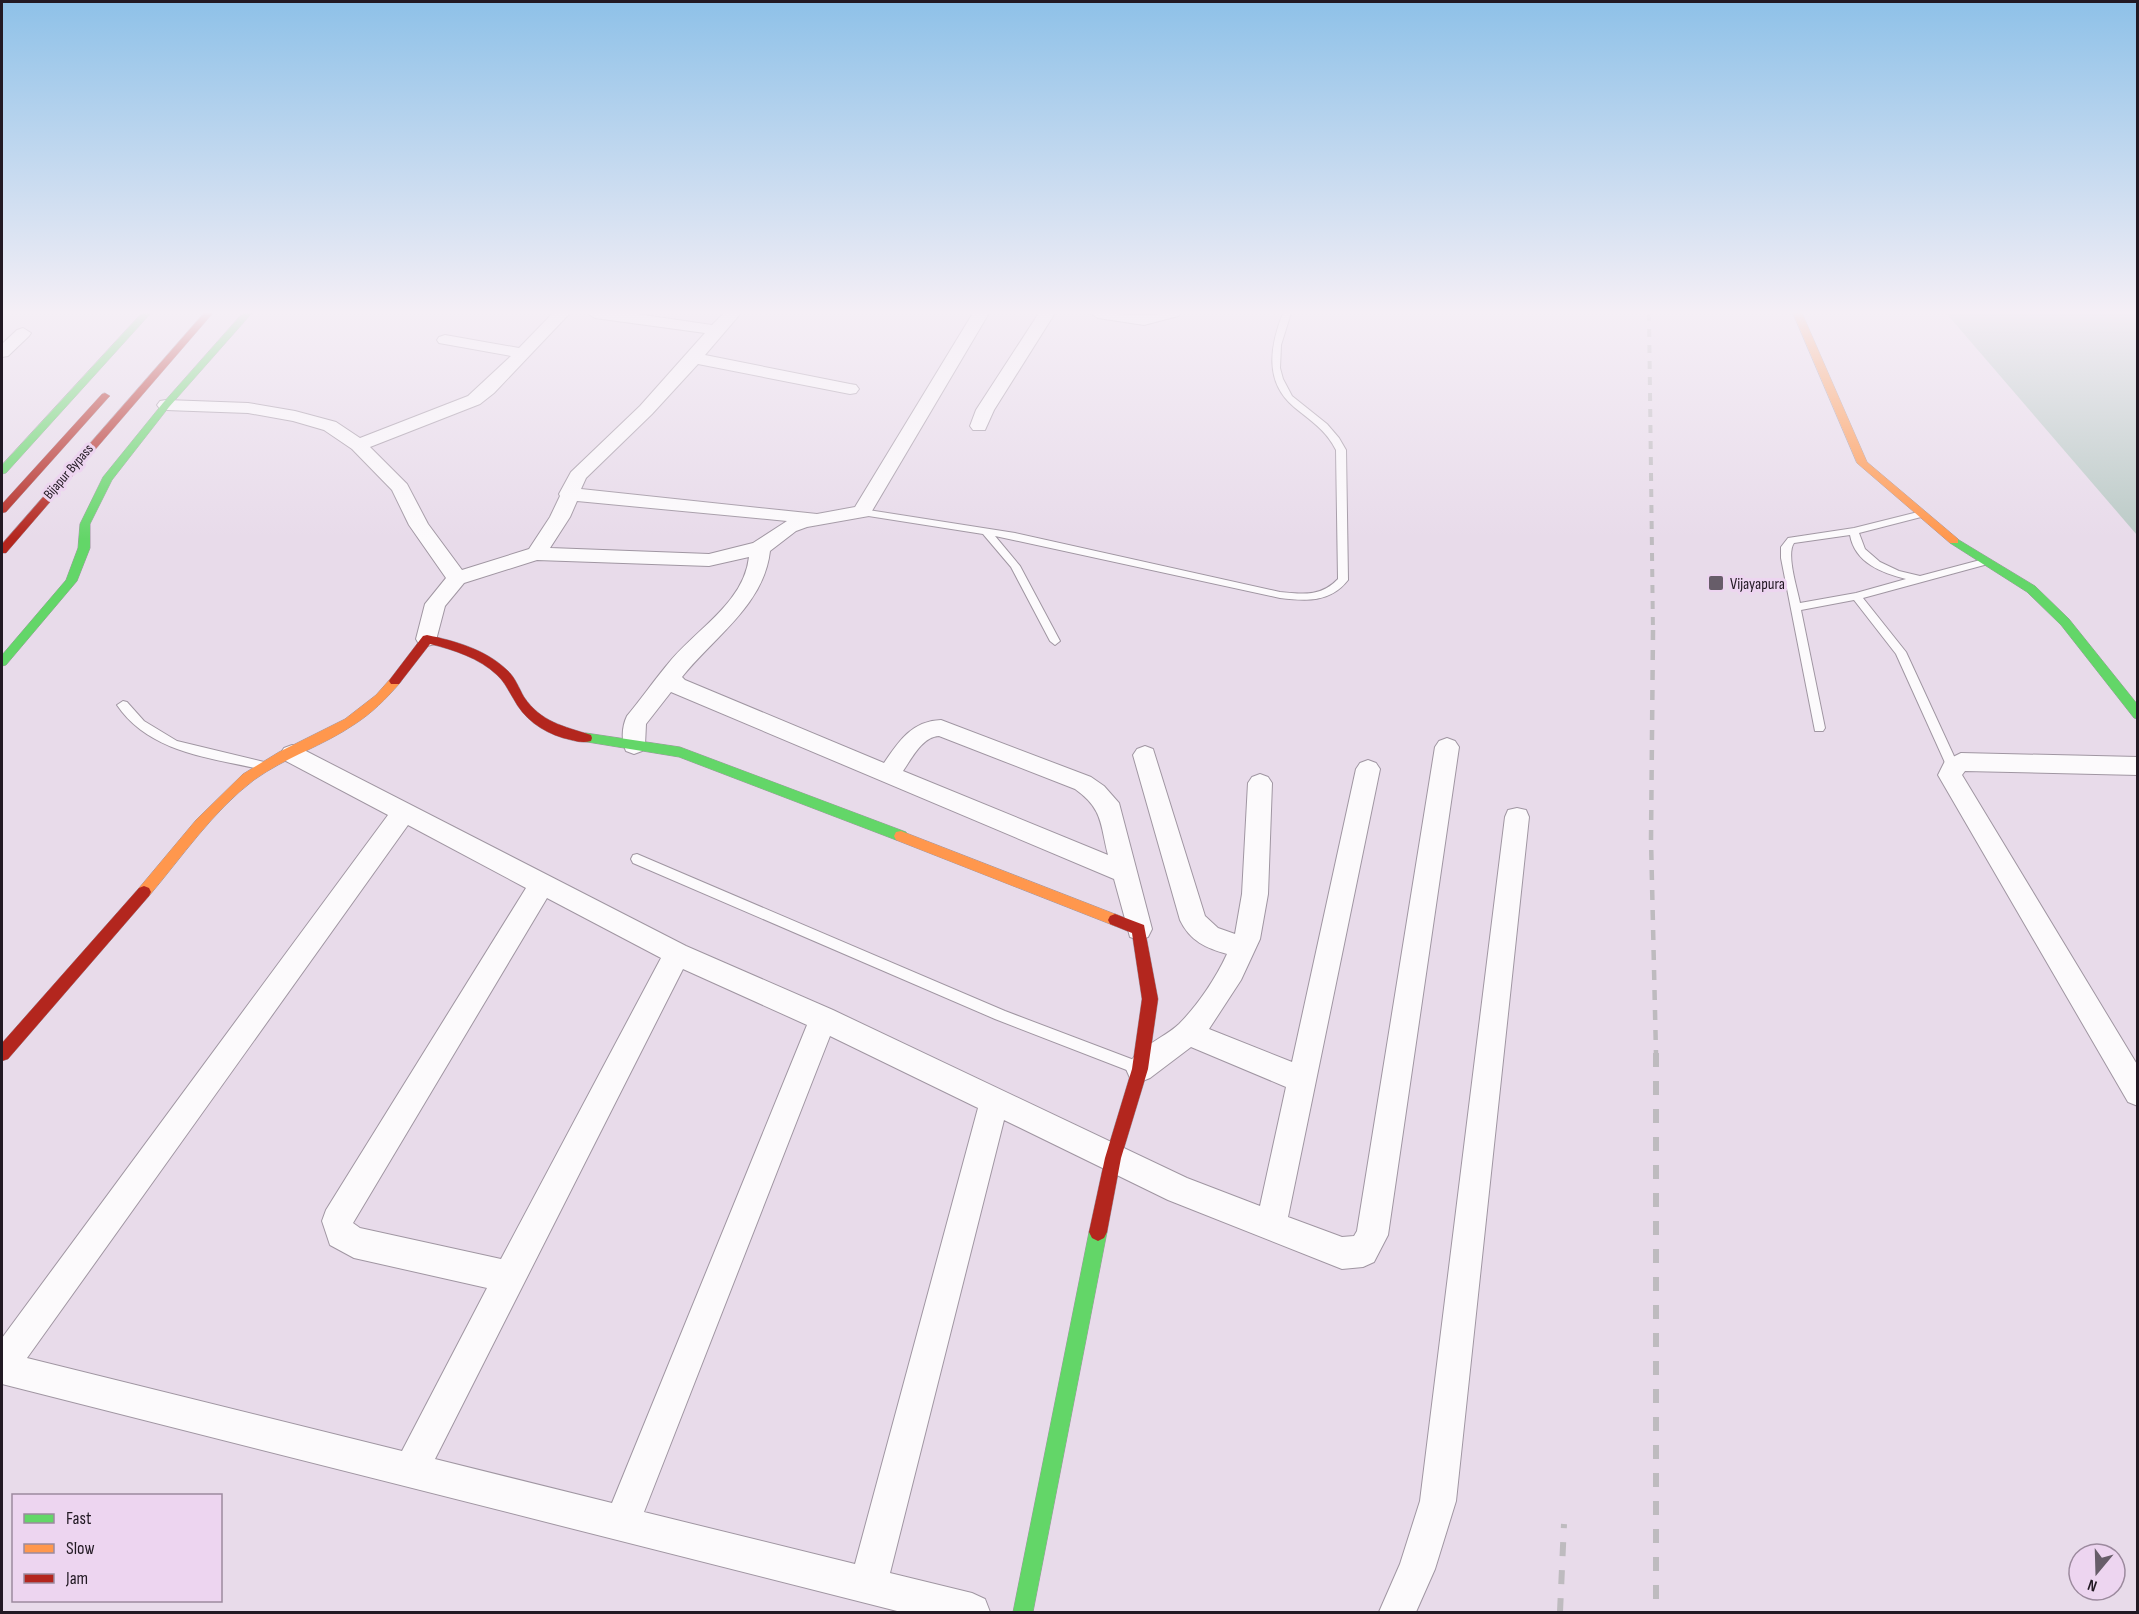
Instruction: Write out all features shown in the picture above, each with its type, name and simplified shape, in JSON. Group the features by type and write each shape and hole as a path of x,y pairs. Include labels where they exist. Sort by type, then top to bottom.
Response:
{"main road":[{"path":"6,462 76,388"},
{"name":"Bijapur Bypass","path":"2,550 142,388"},
{"path":"2,662 70,581 84,548 85,524 107,479 181,388"},
{"path":"1830,388 1862,463 1950,539 2031,589 2065,622 2138,715"},
{"name":"Bijapur Bypass","path":"2,510 112,389"},
{"path":"1884,465 1887,484"},
{"path":"2,1054 227,796 246,779 266,766 342,728 366,711 382,696 427,639 450,644 479,656 504,674 522,703 543,726 575,736 680,752 1139,929 1150,999 1140,1069 1113,1158 1023,1612"}],"street":[{"path":"358,445 453,410 474,400 489,388"},
{"path":"536,554 560,517 568,494 578,476 666,388"},
{"path":"427,639 435,603 457,578 536,554 709,560 760,548 789,527 818,518 862,512 936,388"},
{"path":"979,426 985,410 999,388"},
{"path":"166,405 248,408 295,416 330,426 358,445 400,488 419,525 457,578"},
{"path":"568,494 818,518"},
{"path":"634,745 635,722 675,671 738,602 755,578 761,560 760,548"},
{"path":"671,677 678,686 1125,873"},
{"path":"889,773 920,732 930,726 941,728 1083,783 1107,803 1139,929"},
{"path":"292,753 676,954 822,1019 1179,1190 1342,1253 1363,1251 1372,1235 1447,747"},
{"path":"1145,755 1193,920 1200,932 1209,938 1243,947"},
{"path":"2138,766 1961,762 1953,767 1950,775 2138,1093"},
{"path":"1271,1226 1368,769"},
{"path":"1140,1069 1188,1034 1232,972 1243,947 1253,915 1260,783"},
{"path":"403,813 2,1367 972,1612"},
{"path":"1397,1612 1417,1569 1438,1501 1517,817"},
{"path":"509,1277 354,1242 341,1234 337,1221 542,884"},
{"path":"411,1471 676,954"},
{"path":"621,1524 822,1019"},
{"path":"1188,1034 1302,1080"},
{"path":"868,1586 994,1101"}],"lane":[{"path":"862,512 1015,536 1280,595 1310,599 1332,592 1343,580 1341,450 1335,436 1322,422 1288,397 1284,388"},
{"path":"1819,728 1786,558 1786,547 1791,540 1854,531 1922,514"},
{"path":"986,531 1015,566 1054,641"},
{"path":"1854,531 1854,542 1859,550 1879,567 1917,578"},
{"path":"1796,607 1856,596 1984,562"},
{"path":"1856,596 1901,652 1953,767"},
{"path":"123,705 140,724 174,745 266,766"},
{"path":"637,859 1000,1015 1140,1069"}],"shaded area":[{"path":"2011,388 2137,388 2137,535"}],"railway":[{"path":"1650,388 1653,631"},
{"path":"1653,631 1651,840 1656,1054"},
{"path":"1656,1054 1656,1612"},
{"path":"1560,1612 1564,1524"}],"traffic: fast":[{"path":"2,471 78,388"},
{"path":"2,662 71,581 84,548 85,524 107,479 181,388"},
{"path":"1954,541 2031,589 2065,622 2138,715"},
{"path":"586,738 680,752 901,836"},
{"path":"1023,1612 1098,1232"}],"traffic: slow":[{"path":"1830,388 1862,463 1954,541"},
{"path":"144,892 200,824 231,792 265,766 349,722 380,698 395,681"},
{"path":"901,836 1115,920"}],"traffic: jam":[{"path":"2,550 143,388"},
{"path":"2,510 105,396"},
{"path":"395,681 427,639 447,644 477,655 495,666 508,679 520,700 533,716 548,727 586,738"},
{"path":"2,1054 144,892"},
{"path":"1098,1232 1113,1158 1140,1069 1150,999 1139,929 1115,920"}],"place":[{"name":"Vijayapura","path":"1716,583"}]}
